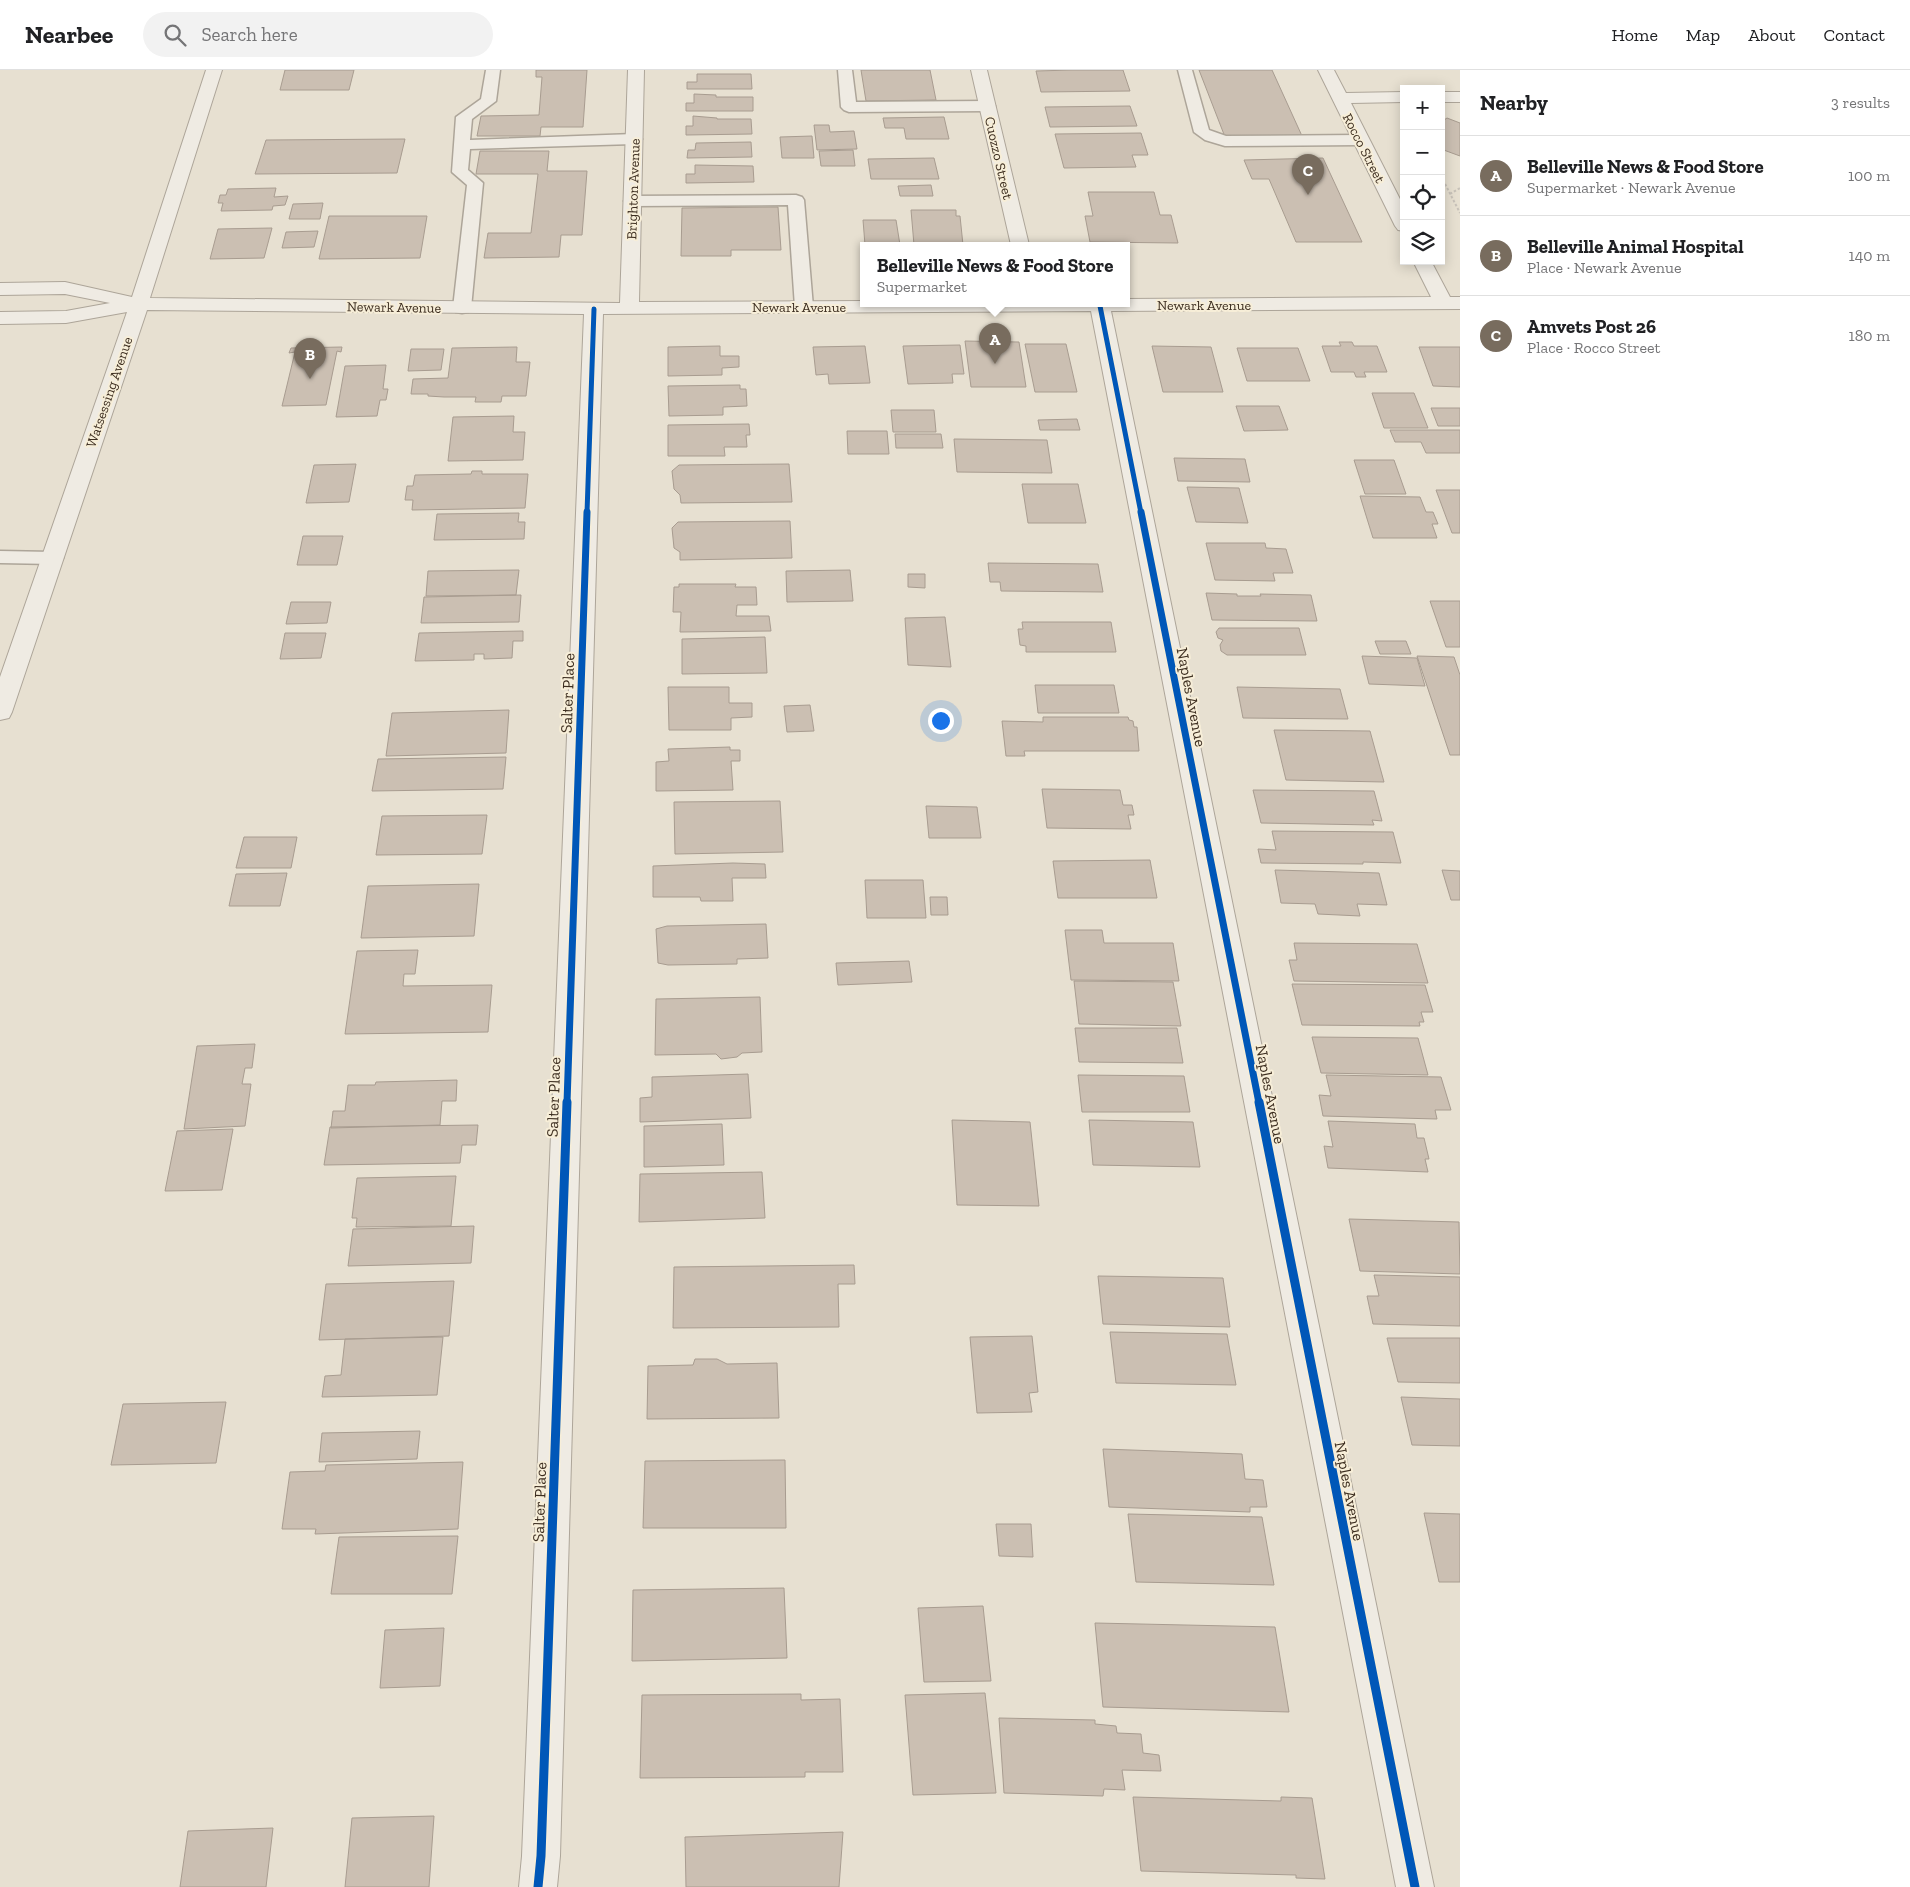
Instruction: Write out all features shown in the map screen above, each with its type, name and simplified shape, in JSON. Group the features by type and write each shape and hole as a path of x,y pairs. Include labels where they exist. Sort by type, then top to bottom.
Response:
{"street":[{"name":"Watsessing Avenue","path":"0,712 139,304 214,70"},
{"name":"Brighton Avenue","path":"629,309 636,70"},
{"name":"Cuozzo Street","path":"979,70 1019,242"},
{"name":"Rocco Street","path":"1326,70 1401,220"},
{"path":"1445,97 1460,96"},
{"path":"1339,98 1400,97"},
{"path":"1425,265 1451,303"},
{"name":"Newark Avenue","path":"0,289 65,288 139,304"},
{"name":"Newark Avenue","path":"1130,306 1451,303"},
{"name":"Newark Avenue","path":"0,318 66,317 139,304 594,309 860,306"},
{"name":"Naples Avenue","path":"1100,307 1415,1887"},
{"name":"Salter Place","path":"538,1887 541,1856 594,309"}],"lane":[{"path":"462,308 475,183 460,172 464,116 488,101 493,70"},
{"path":"845,70 849,107 987,106"},
{"path":"1185,70 1202,132 1210,137 1238,141 1360,140"},
{"path":"462,145 634,140"},
{"path":"632,201 796,200 804,307"},
{"path":"0,558 53,558"}],"path":[{"path":"1445,184 1460,213"},
{"path":"1450,194 1460,188"}],"building":[{"path":"285,70 354,70 349,90 280,90"},
{"path":"536,70 587,70 583,127 541,127 540,136 477,136 481,116 539,115 542,77 536,77"},
{"path":"861,70 930,70 936,100 866,101"},
{"path":"1123,70 1130,91 1041,92 1036,71"},
{"path":"1199,70 1272,70 1302,136 1225,137"},
{"path":"697,74 751,74 752,89 687,89 687,82 697,82"},
{"path":"694,94 716,95 716,97 753,97 753,111 686,111 686,103 694,103"},
{"path":"1130,106 1137,126 1050,127 1045,107"},
{"path":"693,116 717,119 751,119 752,134 686,135 686,126 693,126"},
{"path":"944,117 949,139 906,139 904,128 885,128 883,118"},
{"path":"1447,118 1460,123 1460,156 1445,150 1445,119"},
{"path":"814,125 829,125 830,132 854,131 857,149 817,150"},
{"path":"1141,133 1148,155 1132,155 1136,167 1064,168 1055,134"},
{"path":"812,136 814,158 782,158 780,137"},
{"path":"405,139 397,173 255,174 266,140"},
{"path":"751,142 752,157 687,158 688,150 695,150 696,143"},
{"path":"853,150 855,166 821,166 819,151"},
{"path":"480,151 549,151 547,171 587,171 582,235 561,235 559,257 484,258 488,233 531,233 538,174 476,174"},
{"path":"934,158 939,179 871,179 868,159"},
{"path":"1323,158 1362,242 1296,242 1269,179 1252,179 1244,160"},
{"path":"695,165 753,166 754,182 686,183 686,174 695,174"},
{"path":"931,185 933,196 900,196 898,186"},
{"path":"276,188 274,197 288,196 285,205 273,206 272,210 221,211 223,203 218,203 220,195 226,195 228,189"},
{"path":"1088,192 1154,192 1160,215 1171,215 1178,243 1090,242 1085,216 1093,216"},
{"path":"323,203 320,219 289,219 293,204"},
{"path":"778,207 781,250 731,250 731,256 681,256 682,208"},
{"path":"911,210 956,210 956,216 960,216 963,242 914,242"},
{"path":"329,216 427,216 420,258 319,259"},
{"path":"863,220 896,220 900,242 865,242"},
{"path":"272,228 264,258 210,259 218,229"},
{"path":"318,231 314,247 282,248 286,232"},
{"path":"965,341 1019,342 1026,387 971,387"},
{"path":"1339,342 1352,342 1354,346 1377,346 1387,372 1364,372 1366,377 1356,377 1354,372 1331,372 1322,346 1341,346"},
{"path":"1025,344 1066,344 1077,392 1035,392"},
{"path":"960,345 964,374 952,374 953,383 908,384 903,346"},
{"path":"720,346 720,356 739,356 739,367 722,368 722,375 668,376 668,347"},
{"path":"865,346 870,383 829,384 828,374 816,375 813,347"},
{"path":"1152,346 1211,347 1223,392 1163,392"},
{"path":"342,347 341,352 337,351 326,405 282,406 295,352 289,353 291,348"},
{"path":"517,347 516,362 530,362 526,396 502,396 501,402 475,402 476,397 411,394 413,379 448,378 452,348"},
{"path":"1419,347 1460,347 1460,387 1433,386"},
{"path":"1237,348 1298,348 1310,381 1247,381"},
{"path":"411,349 444,349 441,370 408,371"},
{"path":"386,365 383,389 388,389 386,400 380,400 377,416 336,417 345,366"},
{"path":"740,385 740,389 746,389 747,406 723,407 723,415 669,416 668,386"},
{"path":"1372,393 1414,393 1428,428 1384,428"},
{"path":"1236,406 1279,406 1288,430 1244,431"},
{"path":"1431,408 1460,408 1460,426 1438,426"},
{"path":"891,410 934,410 936,432 893,432"},
{"path":"514,416 513,432 525,432 523,460 448,461 453,417"},
{"path":"1077,419 1080,430 1040,430 1038,420"},
{"path":"749,424 750,435 746,435 747,447 724,447 725,456 668,456 668,425"},
{"path":"1390,430 1460,430 1460,453 1426,453 1421,442 1395,442"},
{"path":"847,431 887,431 889,454 848,454"},
{"path":"895,434 941,434 943,448 896,448"},
{"path":"954,439 1047,440 1052,473 957,472"},
{"path":"1174,458 1245,459 1250,482 1178,481"},
{"path":"1354,460 1394,460 1406,494 1365,494"},
{"path":"356,464 349,502 306,503 314,465"},
{"path":"789,464 792,502 681,503 680,495 674,489 672,471 679,465"},
{"path":"472,471 482,471 482,474 528,474 525,508 412,510 413,500 405,500 407,486 413,486 415,475 471,474"},
{"path":"1022,484 1078,484 1086,523 1028,523"},
{"path":"1187,487 1239,488 1248,523 1196,522"},
{"path":"1436,490 1460,490 1460,533 1452,533"},
{"path":"1360,496 1420,497 1426,512 1433,512 1438,524 1432,524 1437,538 1373,538"},
{"path":"519,513 518,522 525,522 524,539 434,540 437,514"},
{"path":"790,521 792,558 680,560 680,552 674,548 672,528 678,522"},
{"path":"303,536 343,536 337,565 297,565"},
{"path":"1206,543 1265,543 1266,548 1286,549 1293,573 1273,573 1275,581 1215,580"},
{"path":"988,563 1098,564 1103,592 1001,591 1000,582 990,582"},
{"path":"519,570 516,595 426,596 428,571"},
{"path":"850,570 853,601 787,602 786,571"},
{"path":"908,574 925,574 925,588 908,587"},
{"path":"679,584 736,584 735,587 756,587 757,605 737,605 736,616 769,616 771,631 680,632 681,612 673,612 674,587 679,587"},
{"path":"1206,593 1237,594 1237,596 1261,596 1260,594 1311,595 1317,621 1212,620"},
{"path":"521,595 519,622 421,623 424,597"},
{"path":"1430,601 1460,601 1460,647 1446,647"},
{"path":"291,602 331,602 327,623 286,624"},
{"path":"945,617 951,667 908,665 905,618"},
{"path":"1022,622 1111,622 1116,652 1026,652 1026,646 1020,645 1018,629 1023,629"},
{"path":"1219,628 1299,628 1306,655 1227,655 1221,651 1220,645 1223,640 1218,638 1216,632"},
{"path":"523,631 523,641 513,641 512,658 484,659 484,654 474,654 474,660 415,661 419,633"},
{"path":"285,633 326,633 321,658 280,659"},
{"path":"765,637 767,673 682,674 682,639"},
{"path":"1375,641 1406,641 1411,654 1380,654"},
{"path":"1362,656 1417,658 1425,686 1369,684"},
{"path":"1417,656 1454,657 1460,675 1460,755 1450,755"},
{"path":"1035,685 1114,685 1119,713 1038,713"},
{"path":"668,687 729,687 729,703 752,703 752,717 731,718 731,730 669,730"},
{"path":"1237,687 1340,689 1348,719 1243,718"},
{"path":"810,705 814,731 787,732 784,706"},
{"path":"509,710 506,753 386,756 392,713"},
{"path":"1043,717 1128,717 1129,720 1133,721 1134,727 1137,727 1139,751 1024,751 1025,756 1006,756 1002,721 1043,722"},
{"path":"1274,730 1370,731 1384,782 1286,780"},
{"path":"730,747 730,750 740,750 740,761 731,761 733,790 656,791 656,762 669,761 668,749"},
{"path":"506,757 503,789 372,791 378,759"},
{"path":"1042,789 1120,790 1123,805 1132,805 1134,815 1128,815 1131,829 1047,828"},
{"path":"1253,790 1374,791 1382,821 1372,820 1374,825 1261,823"},
{"path":"780,801 783,852 675,854 674,802"},
{"path":"926,806 977,807 981,838 929,838"},
{"path":"487,815 482,854 376,855 382,816"},
{"path":"1272,831 1393,832 1401,863 1261,863 1258,849 1276,850"},
{"path":"244,837 297,837 291,868 236,868"},
{"path":"1150,860 1157,898 1058,898 1053,861"},
{"path":"733,863 765,864 766,878 732,878 733,901 701,901 700,897 653,897 653,866"},
{"path":"1275,870 1379,873 1387,905 1357,904 1360,916 1318,914 1315,904 1281,903"},
{"path":"1442,870 1460,871 1460,900 1451,900"},
{"path":"287,873 280,906 229,906 236,874"},
{"path":"865,880 923,880 926,918 867,918"},
{"path":"479,884 474,936 361,938 368,886"},
{"path":"930,897 947,897 948,915 931,915"},
{"path":"766,924 768,958 737,959 737,964 668,965 658,963 656,929 667,926"},
{"path":"1065,930 1102,930 1104,943 1173,943 1179,981 1071,980"},
{"path":"1294,943 1417,944 1428,983 1294,981 1289,960 1297,960"},
{"path":"418,950 415,974 404,974 403,986 492,985 488,1032 345,1034 357,951"},
{"path":"909,961 912,982 838,985 836,963"},
{"path":"1074,981 1173,982 1181,1026 1079,1024"},
{"path":"1292,984 1425,985 1433,1012 1421,1012 1424,1022 1419,1022 1420,1026 1302,1025"},
{"path":"760,997 762,1052 742,1053 737,1057 721,1059 716,1054 655,1055 656,999"},
{"path":"1075,1028 1177,1028 1183,1063 1079,1062"},
{"path":"1312,1037 1418,1038 1428,1075 1321,1073"},
{"path":"255,1044 252,1068 245,1068 242,1084 251,1084 245,1126 184,1129 197,1046"},
{"path":"748,1074 751,1118 640,1122 640,1098 652,1097 652,1077"},
{"path":"1078,1075 1184,1076 1190,1112 1082,1112"},
{"path":"1326,1075 1441,1077 1451,1110 1435,1110 1437,1119 1323,1116 1319,1095 1331,1096"},
{"path":"457,1080 456,1101 442,1101 440,1125 331,1128 333,1111 345,1111 348,1085 375,1085 376,1082"},
{"path":"952,1120 1030,1122 1039,1206 957,1205"},
{"path":"1089,1120 1193,1122 1200,1167 1093,1165"},
{"path":"1328,1121 1415,1124 1417,1138 1424,1138 1429,1159 1425,1159 1428,1172 1328,1168 1324,1146 1333,1147"},
{"path":"722,1124 724,1165 644,1167 644,1126"},
{"path":"478,1125 476,1145 462,1145 460,1163 324,1165 330,1127"},
{"path":"233,1129 222,1190 165,1191 177,1131"},
{"path":"762,1172 765,1218 639,1222 640,1174"},
{"path":"456,1176 451,1226 356,1227 357,1218 352,1218 357,1178"},
{"path":"1349,1219 1459,1222 1460,1274 1360,1271"},
{"path":"474,1226 471,1263 348,1266 353,1229"},
{"path":"854,1265 855,1284 838,1284 839,1327 673,1328 674,1267"},
{"path":"1374,1275 1460,1277 1460,1326 1373,1324 1367,1296 1379,1296"},
{"path":"1098,1276 1223,1278 1230,1327 1103,1324"},
{"path":"454,1281 449,1336 319,1340 326,1284"},
{"path":"1110,1332 1227,1334 1236,1385 1116,1383"},
{"path":"1032,1336 1038,1392 1029,1393 1032,1412 977,1413 970,1337"},
{"path":"443,1337 437,1395 322,1397 325,1376 341,1375 345,1339"},
{"path":"1387,1338 1460,1338 1460,1383 1398,1382"},
{"path":"695,1359 717,1359 727,1364 777,1363 779,1418 647,1419 648,1366 693,1365"},
{"path":"1401,1397 1460,1399 1460,1446 1412,1445"},
{"path":"226,1402 216,1463 111,1465 123,1404"},
{"path":"420,1431 417,1459 319,1462 322,1433"},
{"path":"1103,1449 1242,1454 1245,1479 1263,1480 1267,1507 1250,1507 1250,1512 1109,1507"},
{"path":"785,1460 786,1528 643,1528 645,1461"},
{"path":"463,1462 458,1529 315,1534 316,1529 282,1529 290,1472 325,1471 326,1465"},
{"path":"1424,1513 1460,1514 1460,1582 1439,1582"},
{"path":"1128,1514 1262,1517 1274,1585 1136,1582"},
{"path":"996,1524 1031,1524 1033,1557 999,1556"},
{"path":"458,1536 452,1594 331,1594 339,1537"},
{"path":"784,1588 787,1658 632,1661 633,1590"},
{"path":"983,1606 991,1681 924,1682 918,1608"},
{"path":"1095,1623 1275,1627 1289,1712 1103,1707"},
{"path":"444,1628 440,1686 380,1688 385,1630"},
{"path":"985,1693 996,1793 913,1795 905,1695"},
{"path":"801,1694 801,1700 840,1699 843,1772 805,1772 805,1777 640,1778 642,1695"},
{"path":"999,1718 1095,1720 1095,1724 1116,1726 1117,1733 1141,1734 1143,1753 1159,1755 1161,1771 1122,1770 1125,1790 1104,1789 1103,1796 1004,1793"},
{"path":"1133,1797 1281,1801 1281,1797 1312,1798 1325,1879 1296,1878 1296,1875 1141,1871"},
{"path":"434,1816 429,1887 345,1887 352,1818"},
{"path":"273,1828 266,1887 180,1887 188,1831"},
{"path":"843,1832 839,1887 686,1887 685,1837"}],"cycle path":[{"path":"1100,307 1415,1887"},
{"path":"538,1887 541,1856 594,309"}],"place":[{"name":"Amvets Post 26","path":"1308,195"},
{"name":"Belleville News & Food Store","path":"995,364"},
{"name":"Belleville Animal Hospital","path":"310,379"}]}
